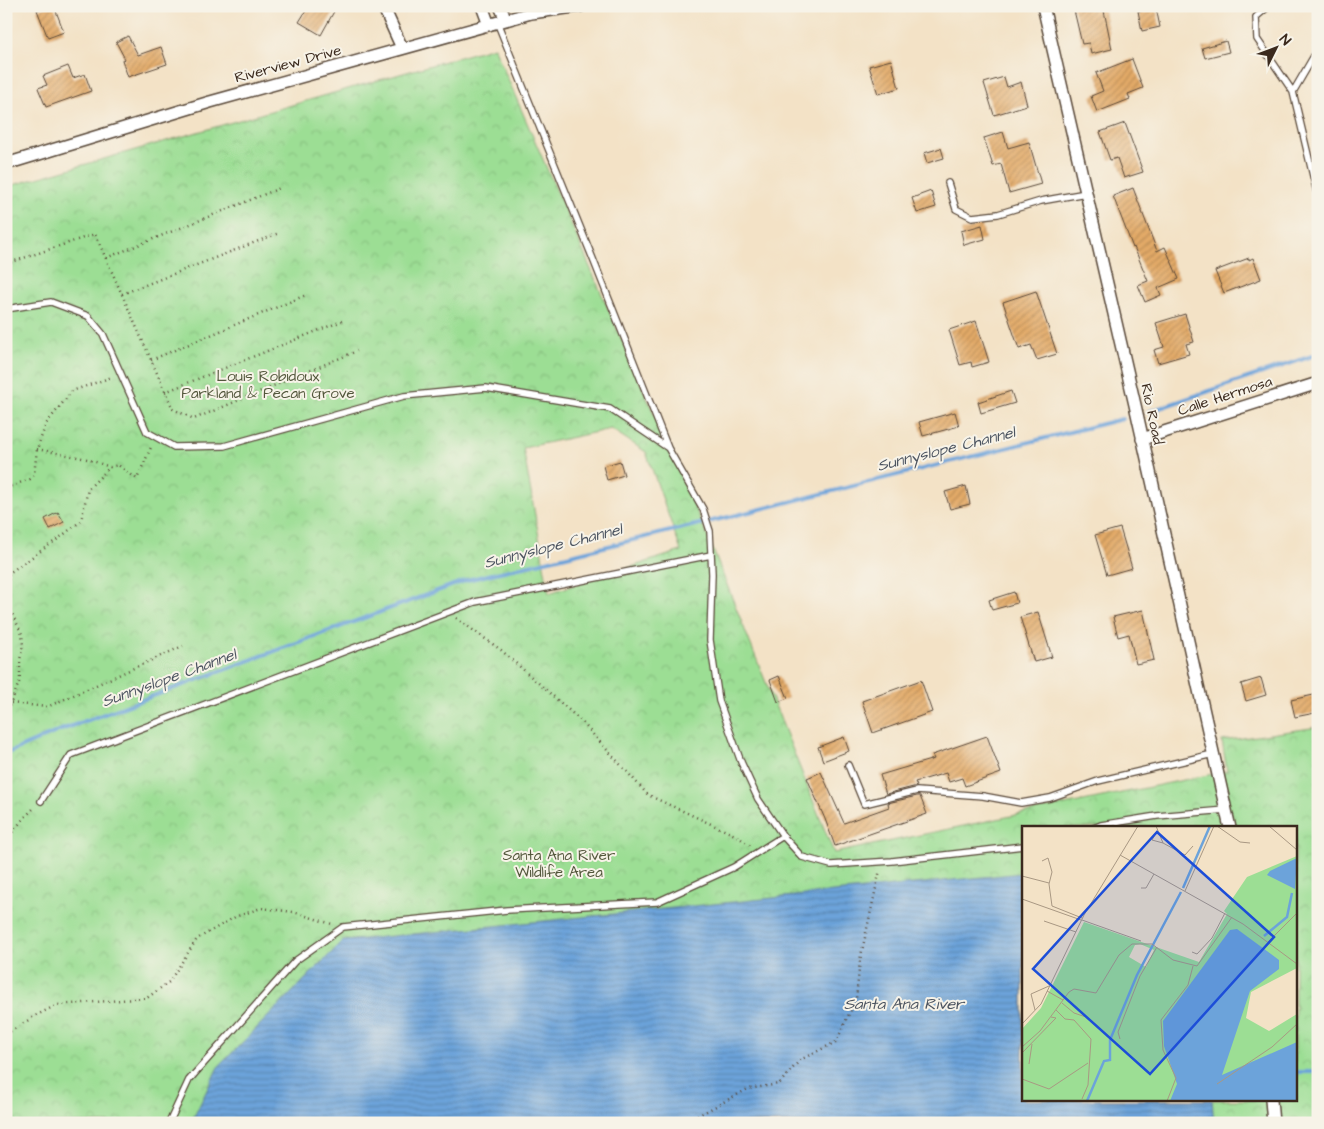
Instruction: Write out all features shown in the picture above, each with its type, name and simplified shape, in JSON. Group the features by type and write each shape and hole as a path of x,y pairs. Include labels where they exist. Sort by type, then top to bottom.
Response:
{"street":[{"path":"383,6 402,48"},
{"path":"482,6 498,22"},
{"path":"498,22 500,6"},
{"name":"Riverview Drive","path":"6,164 210,102 402,48 531,13 581,6"},
{"name":"Rio Road","path":"1043,6 1230,826"},
{"name":"Calle Hermosa","path":"1142,439 1318,382"},
{"path":"1271,1102 1273,1123"}],"lane":[{"path":"1269,6 1256,17 1257,39 1293,92 1318,197"},
{"path":"498,22 668,448 702,510 710,531 710,640 719,701 741,762 758,799 783,836 802,857 831,865 882,862 1022,846"},
{"path":"1293,92 1318,49"},
{"path":"948,183 956,209 972,217 998,214 1041,201 1086,192"},
{"path":"6,309 51,302 88,316 103,334 147,432 174,447 224,446 404,396 486,388 610,409 668,448"},
{"path":"41,802 71,755 475,602 711,555"},
{"path":"848,765 864,804 917,791 983,796 1021,803 1050,798 1098,781 1213,754"},
{"path":"1099,826 1158,816 1226,810"},
{"path":"169,1123 188,1080 295,961 343,927 506,910 657,902 734,867 783,836"}],"path":[{"path":"106,258 280,188"},
{"path":"122,294 279,233"},
{"path":"6,264 95,234 173,409 194,419 357,351"},
{"path":"151,360 306,294"},
{"path":"165,392 342,321"},
{"path":"6,488 30,479 34,475 37,449 46,424 72,391 108,378 122,376"},
{"path":"6,708 11,703 20,680 20,660 23,645 22,634 7,603 9,573 81,521 88,489 110,467 118,465 137,479 156,437"},
{"path":"37,449 87,459 110,467"},
{"path":"448,612 500,650 580,720 648,795 737,836 758,852"},
{"path":"11,703 47,707 182,646"},
{"path":"6,840 24,818 41,802"},
{"path":"684,1123 748,1089 779,1084 800,1060 836,1042 856,998 860,960 882,862"},
{"path":"6,1034 34,1016 58,1005 147,998 170,982 196,939 235,917 261,908 294,912 343,927"}],"green space":[{"path":"494,47 709,540 834,853 1227,771 1222,741 1318,727 1318,1123 6,1123 6,187","holes":["611,429 646,452 681,551 549,593 523,448"]}],"water":[{"name":"Santa Ana River","path":"1022,873 1022,1102 1212,1102 1214,1123 191,1123 218,1067 343,941"}],"building":[{"path":"54,6 64,32 48,38 37,10"},
{"path":"309,6 337,6 321,35 299,22"},
{"path":"1073,6 1103,6 1112,49 1091,54 1089,43 1082,44"},
{"path":"1156,8 1160,27 1142,31 1138,11"},
{"path":"128,36 138,55 161,47 167,64 128,77 122,60 125,59 116,42"},
{"path":"1226,41 1229,52 1205,58 1202,48"},
{"path":"1132,59 1143,88 1128,94 1130,99 1097,112 1091,96 1103,91 1096,73"},
{"path":"891,60 899,88 878,94 869,66"},
{"path":"68,66 73,78 85,74 91,91 46,107 38,88 47,85 43,76"},
{"path":"1004,77 1007,87 1021,82 1027,105 994,115 984,83"},
{"path":"1125,123 1143,172 1124,178 1117,158 1110,160 1100,132"},
{"path":"1003,132 1008,148 1029,142 1041,184 1009,193 1001,164 993,166 984,138"},
{"path":"941,148 944,158 927,163 924,153"},
{"path":"1133,188 1157,251 1165,247 1179,279 1158,288 1161,295 1145,302 1138,285 1148,281 1113,196"},
{"path":"931,191 936,207 917,213 912,198"},
{"path":"982,225 985,239 964,245 961,231"},
{"path":"1249,258 1249,260 1253,258 1261,279 1224,293 1215,271"},
{"path":"1036,291 1057,354 1037,360 1031,345 1019,349 1003,302"},
{"path":"1185,314 1194,342 1186,344 1189,354 1158,363 1154,350 1164,347 1156,323"},
{"path":"976,321 989,362 972,367 971,362 960,365 949,330"},
{"path":"1011,391 1015,403 981,413 978,402"},
{"path":"955,412 959,426 923,436 919,422"},
{"path":"620,461 624,475 607,480 603,466"},
{"path":"966,486 970,504 950,509 945,492"},
{"path":"58,512 64,522 50,529 45,519"},
{"path":"1120,528 1132,568 1107,575 1095,535"},
{"path":"1014,592 1017,603 992,610 989,600"},
{"path":"1143,610 1154,660 1136,664 1129,634 1118,637 1113,617"},
{"path":"1038,612 1052,657 1034,662 1020,617"},
{"path":"779,676 788,698 778,702 770,680"},
{"path":"1261,678 1266,695 1246,701 1241,684"},
{"path":"921,680 932,712 873,733 862,701"},
{"path":"1318,694 1318,711 1295,717 1291,700"},
{"path":"987,736 1001,773 965,786 962,778 949,782 946,773 915,782 917,786 886,794 880,775 934,759 932,755"},
{"path":"844,737 849,751 823,761 818,747"},
{"path":"821,772 844,823 889,807 888,803 917,796 920,796 927,814 835,846 807,778"}],"waterway":[{"name":"Sunnyslope Channel","path":"1148,412 1318,354"},
{"name":"Sunnyslope Channel","path":"6,752 467,580 1122,419"},
{"path":"1296,1072 1318,1072"}],"park label":[{"name":"Louis Robidoux Parkland & Pecan Grove","path":"268,384"},
{"name":"Santa Ana River Wildlife Area","path":"559,864"}]}
